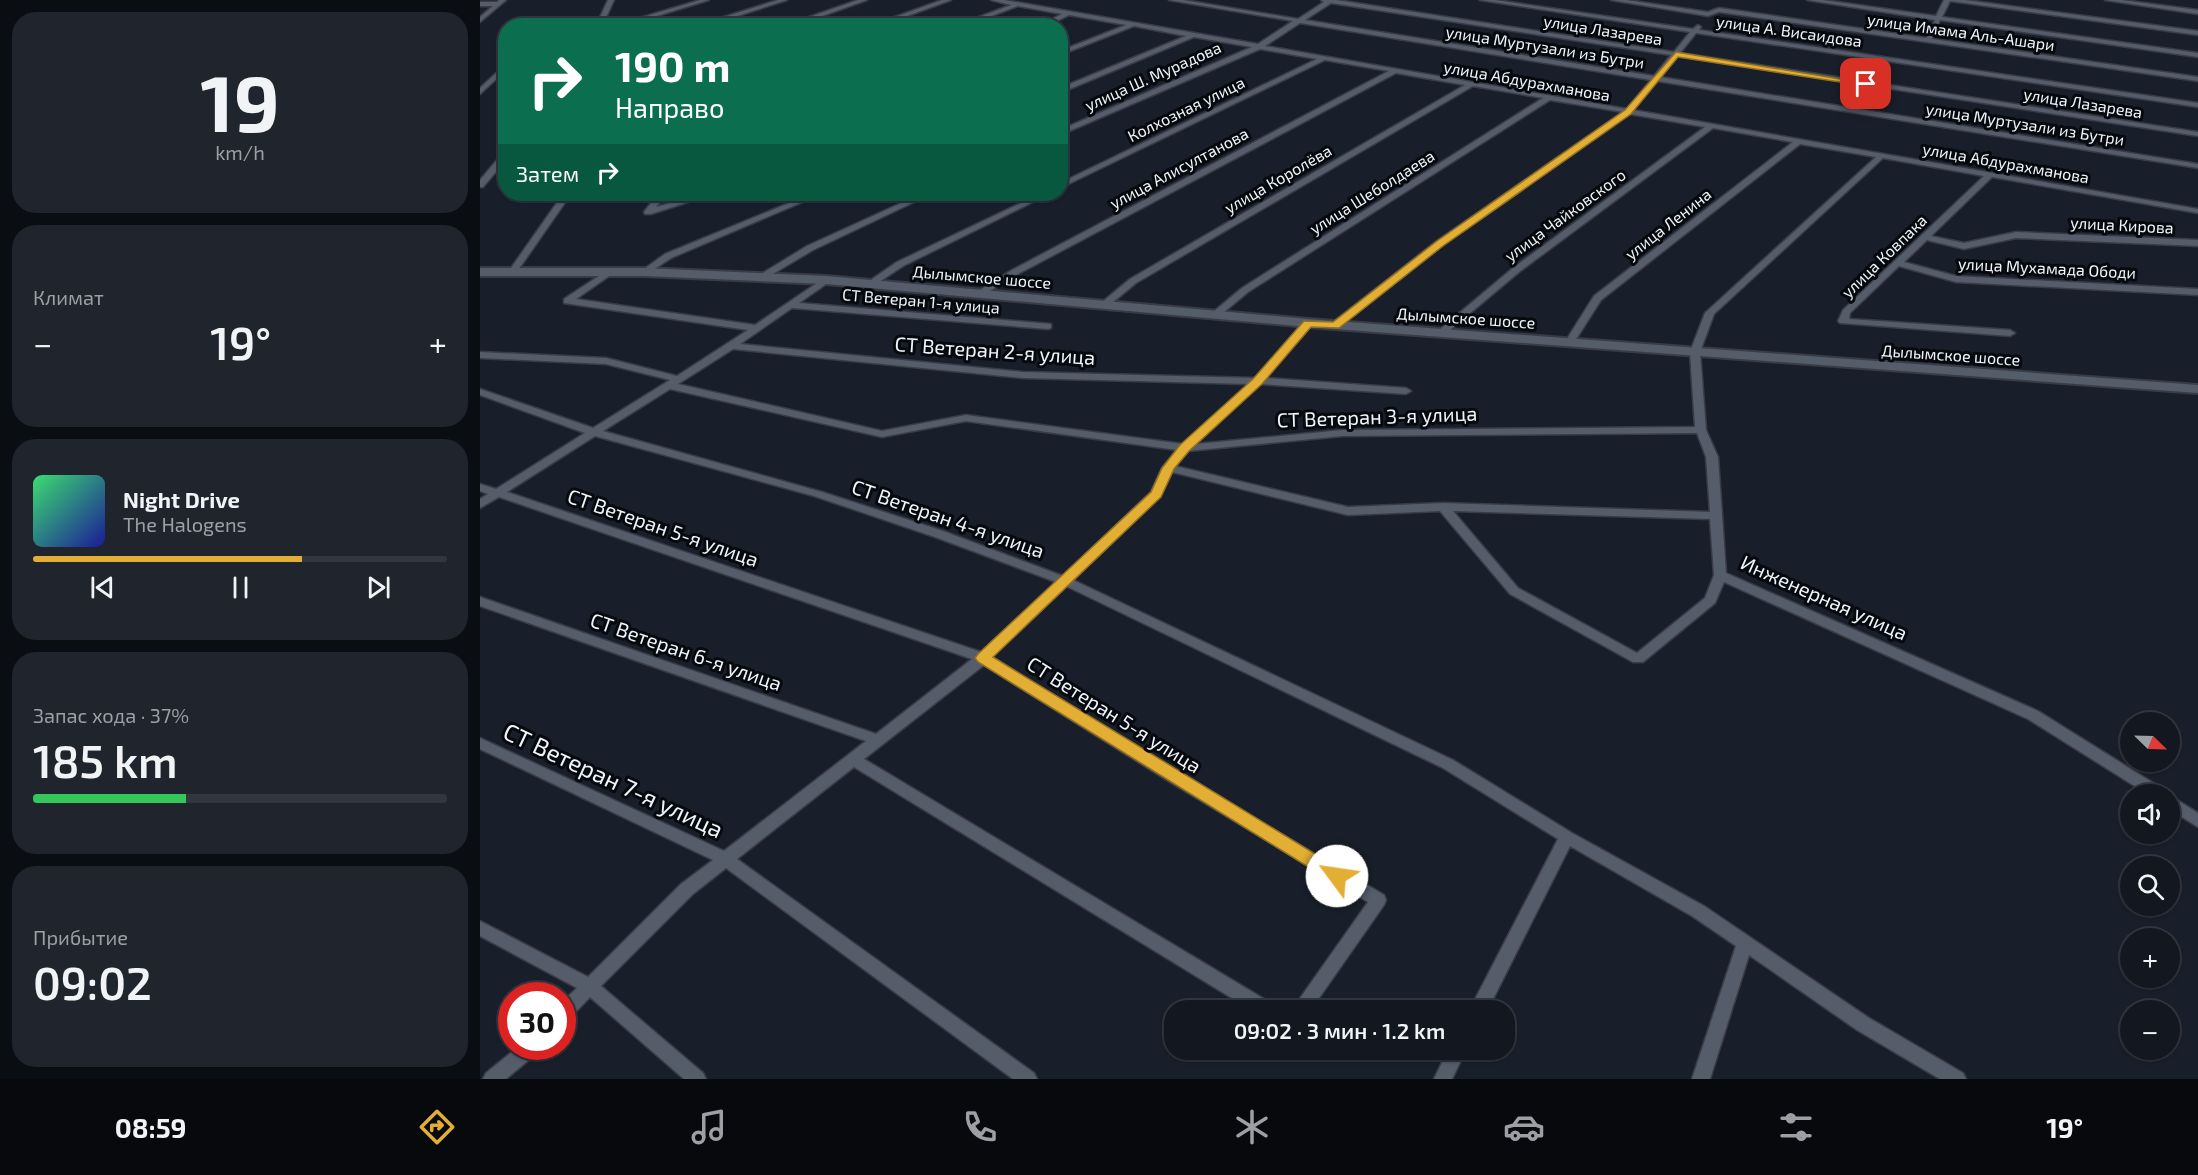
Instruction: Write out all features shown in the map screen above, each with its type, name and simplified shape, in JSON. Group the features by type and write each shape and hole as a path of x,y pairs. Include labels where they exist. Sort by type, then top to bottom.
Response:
{"main road":[{"name":"Дылымское шоссе","path":"480,272 644,272 826,280 1308,323 2198,389"}],"street":[{"path":"603,18 611,1 621,0"},
{"path":"644,18 706,0"},
{"path":"724,18 784,0"},
{"path":"810,18 864,0"},
{"path":"896,18 948,0"},
{"name":"улица Абдурахманова","path":"994,0 2198,211"},
{"name":"улица Муртузали из Бутри","path":"1172,0 2198,166"},
{"name":"улица Ш. Мурадова","path":"1068,130 1257,47 1329,0"},
{"name":"улица Лазарева","path":"1329,0 2198,134"},
{"name":"улица А. Висаидова","path":"1483,0 2198,105"},
{"name":"улица Имама Аль-Ашари","path":"1614,0 1708,14 1719,10 2198,79"},
{"path":"1810,0 2198,55"},
{"path":"1928,40 1947,0"},
{"path":"1952,0 2198,33"},
{"path":"2108,0 2198,12"},
{"path":"480,4 501,2"},
{"path":"480,20 501,2"},
{"path":"980,18 1018,4"},
{"path":"1058,18 1068,13"},
{"path":"1335,325 1440,243 1628,112 1658,79 1708,14"},
{"path":"1068,51 1133,25"},
{"path":"1068,88 1192,35"},
{"name":"Колхозная улица","path":"1068,182 1324,58"},
{"name":"улица Алисултанова","path":"980,294 1015,272 1394,71"},
{"path":"480,92 498,74"},
{"name":"улица Королёва","path":"1104,305 1133,281 1471,84"},
{"name":"улица Шеболдаева","path":"1215,315 1245,290 1548,98"},
{"name":"улица Чайковского","path":"1440,333 1516,270 1711,126"},
{"name":"улица Ленина","path":"1570,342 1597,298 1799,141"},
{"name":"Инженерная улица","path":"1882,155 1710,313 1695,352 1701,430 1712,457 1720,574 2033,715 2143,784"},
{"path":"480,185 498,164"},
{"name":"улица Ковпака","path":"1991,174 1846,312 1843,321 2010,333"},
{"path":"513,271 562,201"},
{"path":"657,201 648,212 685,201"},
{"path":"644,272 668,256 800,201"},
{"path":"763,276 810,248 912,201"},
{"path":"870,284 900,264 1030,201"},
{"name":"улица Кирова","path":"1925,237 1964,246 2016,235 2198,243"},
{"name":"улица Мухамада Ободи","path":"1897,263 1956,279 2198,292"},
{"path":"611,272 567,301 755,328"},
{"path":"480,504 731,346 826,280"},
{"name":"СТ Ветеран 1-я улица","path":"790,305 1048,326"},
{"path":"576,999 687,889 983,658 1156,494 1168,468 1185,448 1258,381 1308,323"},
{"name":"СТ Ветеран 2-я улица","path":"731,346 1023,375 1258,381 1406,391"},
{"name":"СТ Ветеран 3-я улица","path":"480,355 606,361 673,382 882,434 966,418 1185,448 1342,433 1701,430"},
{"name":"СТ Ветеран 4-я улица","path":"480,392 593,432 818,494 939,534 1065,581 1448,764 1567,837 1698,911 1863,1024 1958,1079"},
{"path":"1168,468 1348,511 1443,507 1716,516"},
{"name":"СТ Ветеран 5-я улица","path":"480,487 983,658 1175,778 1378,900 1308,1000"},
{"path":"1443,507 1514,591 1638,659 1711,600 1720,574"},
{"name":"СТ Ветеран 6-я улица","path":"480,601 878,740"},
{"name":"СТ Ветеран 7-я улица","path":"480,743 726,859 1028,1079"},
{"path":"854,760 1250,1000"},
{"path":"2180,809 2198,821"},
{"path":"1484,1000 1567,837"},
{"path":"480,928 589,986 697,1079"},
{"path":"1701,1079 1745,943"},
{"path":"492,1079 515,1060"},
{"path":"1443,1079 1452,1060"}],"route":[{"path":"1337,876 983,658 1156,494 1168,468 1185,448 1258,381 1308,323 1335,325 1440,243 1628,112 1658,79 1676,54 1866,84"}]}
